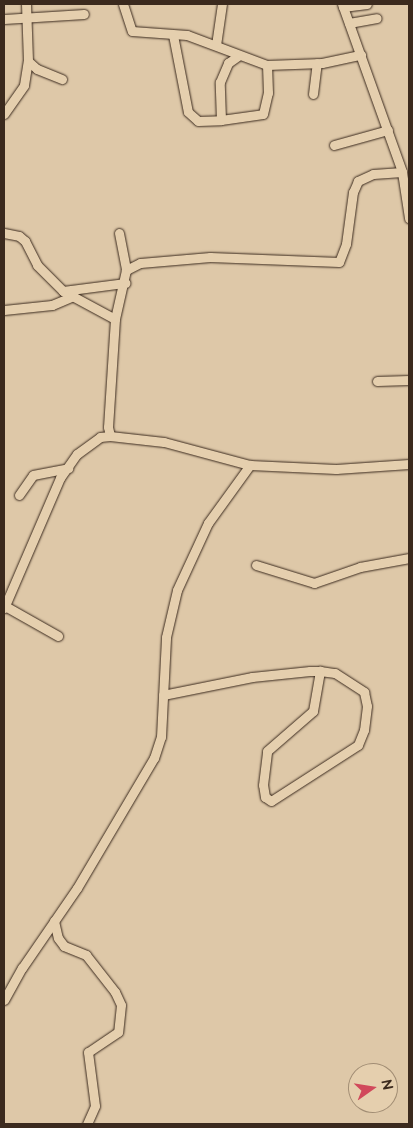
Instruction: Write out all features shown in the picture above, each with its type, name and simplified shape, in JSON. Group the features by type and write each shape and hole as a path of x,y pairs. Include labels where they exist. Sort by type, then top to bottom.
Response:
{"street":[{"path":"4,114 22,90 28,61 26,4"},
{"path":"123,4 132,32 187,35 216,45 238,56 267,65 317,63 361,55"},
{"path":"216,45 222,4"},
{"path":"367,4 342,6 402,172 409,218"},
{"path":"4,19 26,16 49,18 84,14"},
{"path":"349,23 377,18"},
{"path":"173,35 191,118 207,122 263,114 268,93 267,65"},
{"path":"221,120 220,82 228,63 238,56"},
{"path":"28,61 37,69 62,79"},
{"path":"313,94 317,63"},
{"path":"334,145 388,130"},
{"path":"126,270 140,263 210,257 339,262 346,244 353,192 358,180 373,174 402,172"},
{"path":"4,233 20,236 25,241 37,265 63,291 115,319"},
{"path":"110,436 110,373 115,319 125,283 126,270 119,233"},
{"path":"63,291 125,283"},
{"path":"4,310 52,305 71,297"},
{"path":"377,381 409,380"},
{"path":"58,636 4,607 43,512 68,468 90,444 110,436 164,442 250,465 336,469 409,464"},
{"path":"4,1000 154,758 160,737 166,637 177,590 208,524 250,465"},
{"path":"18,495 33,475 68,468"},
{"path":"256,565 314,583 360,567 409,558"},
{"path":"163,695 252,677 320,672 335,673 364,692 367,700 364,730 358,745 278,798 267,800 263,785 267,751 313,711 320,672"},
{"path":"54,921 58,938 64,946 86,955 115,992 121,1005 118,1032 88,1052 95,1106 87,1124"}]}
